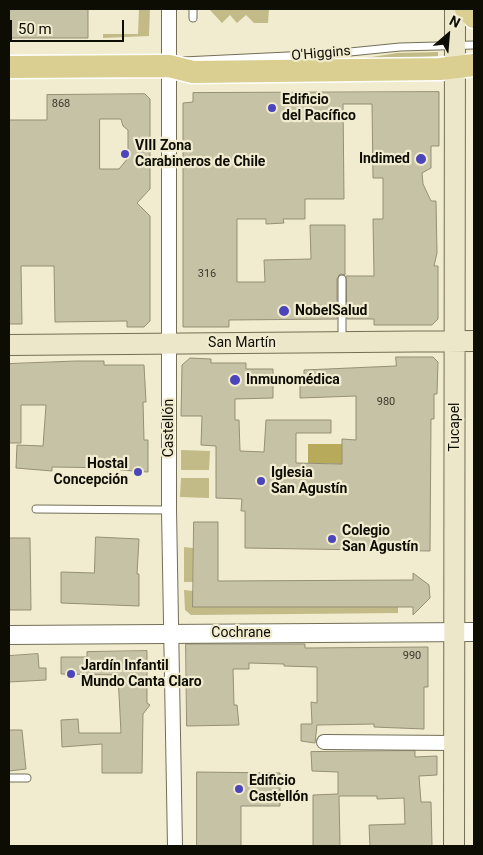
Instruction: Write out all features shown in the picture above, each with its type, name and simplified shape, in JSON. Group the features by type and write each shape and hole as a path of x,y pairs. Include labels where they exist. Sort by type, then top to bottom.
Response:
{"main road":[{"name":"Tucapel","path":"454,846 454,632 464,342 465,67 465,45 455,9"},
{"path":"466,9 474,17"},
{"name":"O'Higgins","path":"9,67 169,66 193,72 465,67"},
{"name":"San Martín","path":"9,345 464,342"}],"street":[{"name":"Castellón","path":"169,9 169,510 175,846"},
{"name":"Cochrane","path":"9,635 474,632"},
{"path":"324,742 454,743"}],"lane":[{"path":"193,9 193,18"},
{"name":"O'Higgins","path":"169,66 194,59 266,58 389,47 465,45"},
{"path":"342,279 342,342"},
{"path":"36,509 169,510"},
{"path":"9,778 27,778"}],"shaded area":[{"path":"139,9 150,9 149,36 103,38 103,34 138,34"},
{"path":"209,9 269,9 268,23 254,23 246,15 237,23 230,15 222,23"},
{"path":"438,52 438,56 340,62 397,53"},
{"path":"308,444 342,444 342,464 308,463"},
{"path":"181,450 210,451 209,470 181,470"},
{"path":"181,478 209,478 209,498 180,497"},
{"path":"184,547 193,548 193,582 184,582"},
{"path":"184,590 193,591 193,607 398,607 398,613 191,615 185,610"}],"building":[{"path":"9,9 88,9 88,38 9,38"},
{"path":"439,92 439,146 431,146 431,168 422,173 423,184 431,201 436,201 437,253 434,266 438,266 438,319 432,325 374,325 374,319 347,319 346,276 374,276 373,219 383,219 383,178 373,178 372,104 343,104 344,199 305,199 305,219 283,219 284,223 266,224 266,219 237,219 237,282 265,282 264,260 311,259 310,225 345,225 345,275 340,274 337,279 337,319 229,320 229,327 183,327 183,103 193,102 193,93"},
{"path":"145,94 150,99 150,189 137,203 150,216 150,321 144,327 127,327 127,321 55,322 54,266 21,266 22,324 9,324 9,120 47,120 47,95","holes":["100,119 121,119 123,126 128,130 128,158 119,169 100,169"]},
{"path":"396,357 433,357 438,362 437,394 434,394 434,419 431,419 430,551 245,548 245,511 241,511 242,499 216,498 216,446 201,445 202,416 181,416 182,365 190,358 211,359 211,363 246,363 246,369 273,369 273,398 235,399 235,420 239,420 240,451 264,452 266,420 331,420 331,433 296,433 296,463 342,464 342,439 356,440 356,396 300,398 300,385 304,385 304,370 396,366"},
{"path":"104,361 104,365 144,365 146,402 143,402 144,440 148,440 148,472 120,470 120,468 52,467 52,471 16,468 17,445 43,446 46,405 21,405 21,443 9,443 9,364"},
{"path":"194,522 218,522 218,581 413,580 413,573 429,585 430,598 413,615 413,607 193,607"},
{"path":"96,537 139,539 137,574 139,574 139,606 61,603 61,572 94,573"},
{"path":"9,538 30,538 31,610 9,610"},
{"path":"186,644 305,644 305,648 428,647 428,687 424,687 424,729 374,727 374,724 317,725 315,743 301,741 301,724 312,724 311,702 317,703 317,667 249,663 249,669 233,669 234,705 237,705 239,725 187,726"},
{"path":"147,651 147,703 150,705 143,714 142,773 102,773 102,744 62,747 61,720 78,719 79,733 121,733 118,675 61,674 61,657 87,657 87,652"},
{"path":"38,654 39,668 46,668 46,680 9,682 9,656"},
{"path":"9,730 22,730 26,769 9,771"},
{"path":"415,751 415,757 437,756 437,775 419,776 421,802 431,802 432,846 370,846 369,825 405,824 404,798 377,799 377,796 339,796 340,846 313,846 313,795 338,794 338,772 312,771 311,752"},
{"path":"197,772 280,773 280,806 241,806 241,846 197,846"}],"place":[{"name":"Edificio del Pacífico","path":"272,108"},
{"name":"VIII Zona Carabineros de Chile","path":"125,154"},
{"name":"Indimed","path":"421,159"},
{"name":"NobelSalud","path":"284,311"},
{"name":"Inmunomédica","path":"235,380"},
{"name":"Hostal Concepción","path":"138,472"},
{"name":"Iglesia San Agustín","path":"261,481"},
{"name":"Colegio San Agustín","path":"332,539"},
{"name":"Jardín Infantil Mundo Canta Claro","path":"71,674"},
{"name":"Edificio Castellón","path":"239,789"}]}
